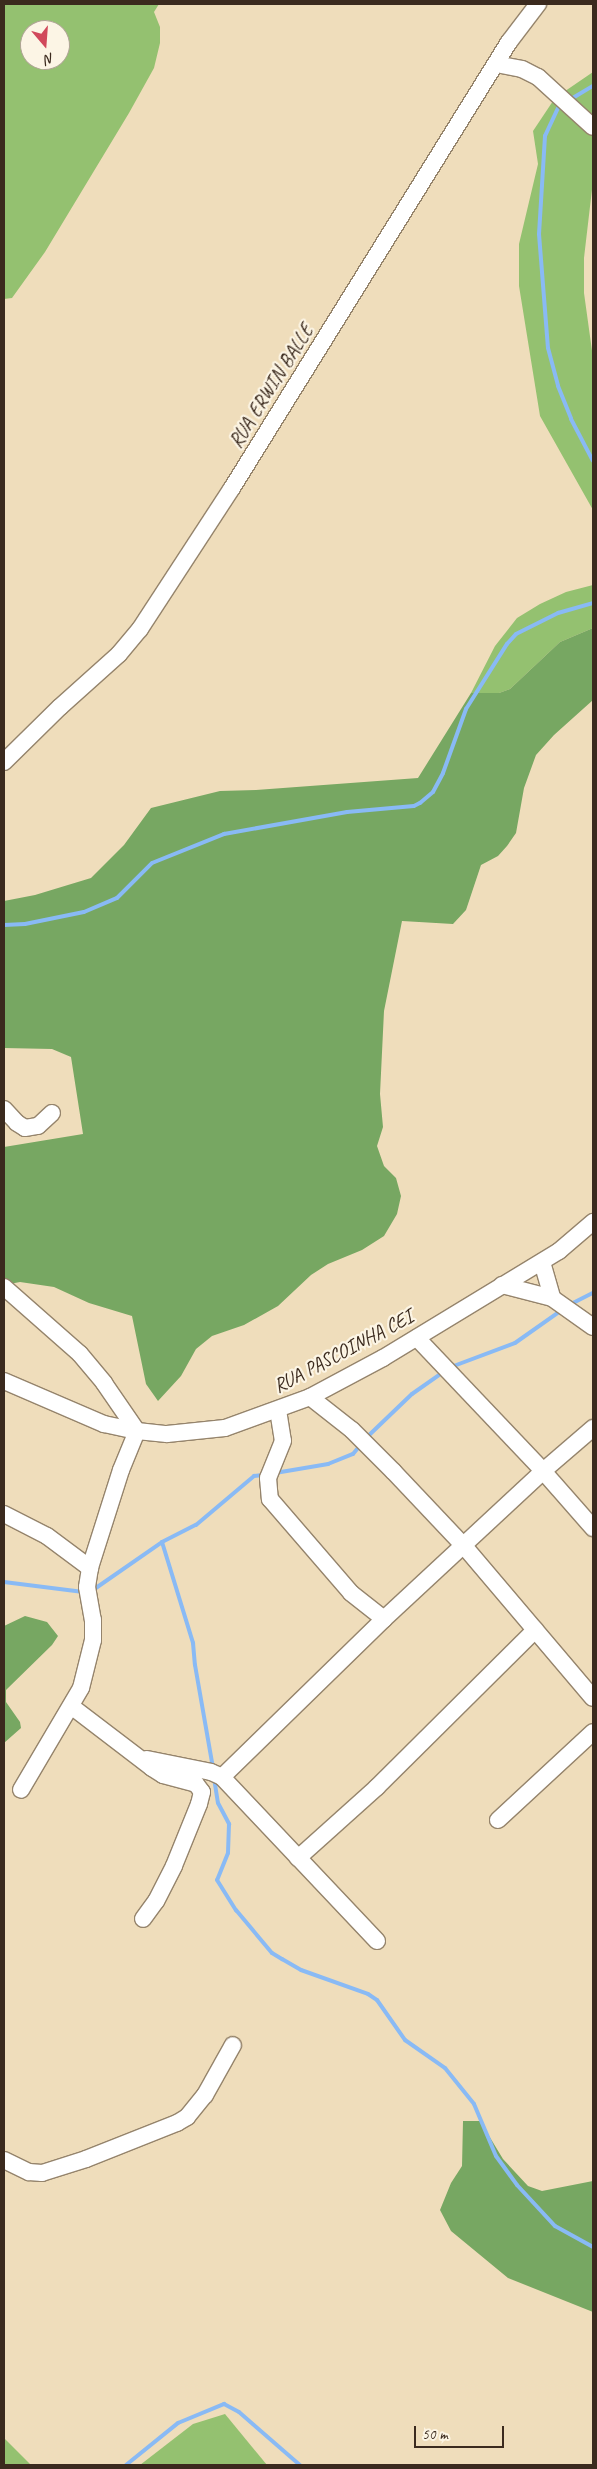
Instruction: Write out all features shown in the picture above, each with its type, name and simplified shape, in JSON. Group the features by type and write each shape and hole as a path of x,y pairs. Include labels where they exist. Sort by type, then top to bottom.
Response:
{"street":[{"name":"RUA ERWIN BALLE","path":"4,762 60,707 119,654 140,629 232,488 496,64 538,4"},
{"path":"496,64 522,69 538,77 593,127"},
{"path":"4,1109 17,1123 26,1128 38,1126 52,1113"},
{"name":"RUA PASCOINHA CEI","path":"4,1381 104,1424 137,1431 167,1434 225,1428 278,1410 310,1396 417,1338 559,1251 593,1222"},
{"path":"542,1262 552,1298"},
{"path":"502,1285 552,1298 593,1327"},
{"path":"4,1287 80,1354 104,1383 137,1431 121,1470 90,1568 87,1587 93,1620 93,1640 81,1688 21,1790"},
{"path":"417,1338 543,1471 593,1528"},
{"path":"310,1396 335,1415 374,1451 464,1546 593,1698"},
{"path":"278,1410 283,1441 268,1478 270,1499 352,1594 384,1619"},
{"path":"222,1777 384,1619 543,1471 593,1428"},
{"path":"4,1514 47,1536 90,1568"},
{"path":"298,1858 377,1786 535,1630"},
{"path":"71,1706 137,1758 163,1775 196,1784 202,1792 196,1813 174,1866 156,1901 143,1919"},
{"path":"498,1820 593,1732"},
{"path":"137,1758 211,1772 222,1777 377,1941"},
{"path":"4,2160 29,2172 42,2173 86,2159 177,2123 187,2117 206,2095 233,2045"}],"green space":[{"path":"4,4 159,4 154,12 160,27 160,43 154,68 45,252 12,298 4,299"},
{"path":"593,72 593,181 584,258 584,293 593,358 593,510 540,416 519,286 519,244 538,164 533,131 555,98"},
{"path":"593,585 593,628 560,642 510,689 499,693 471,693 495,646 517,618 540,604 566,592"},
{"path":"593,628 593,700 554,735 536,755 524,788 516,833 498,856 481,865 466,910 453,924 402,921 384,1011 380,1094 383,1127 377,1146 384,1166 396,1178 401,1196 397,1214 384,1236 362,1250 328,1264 311,1275 278,1306 244,1325 212,1336 196,1349 181,1376 158,1401 146,1384 132,1316 89,1303 54,1287 20,1282 4,1285 4,1147 83,1134 71,1057 52,1049 4,1048 4,901 35,895 91,878 124,845 151,808 220,791 418,778 471,693 499,693 510,689 560,642"},
{"path":"25,1616 47,1622 58,1636 52,1645 6,1690 6,1702 20,1722 21,1728 4,1743 4,1626"},
{"path":"463,2121 480,2121 503,2159 528,2186 542,2191 593,2181 593,2312 508,2278 451,2231 440,2210 451,2183 462,2166"},
{"path":"225,2414 267,2465 140,2465 193,2424"},
{"path":"4,2438 31,2465 4,2465"}],"waterway":[{"path":"571,99 593,86"},
{"path":"558,108 545,136 539,234 548,348 558,386 571,419 593,461"},
{"path":"4,925 25,924 84,912 117,898 152,863 224,834 347,812 414,806 420,803 433,792 443,773 466,709 507,644 516,634 558,613 593,603"},
{"path":"569,1305 593,1293"},
{"path":"451,1367 515,1343 562,1310"},
{"path":"365,1439 412,1394 443,1372"},
{"path":"275,1473 328,1464 353,1454 361,1444"},
{"path":"93,1590 162,1542 196,1525 254,1476 263,1475"},
{"path":"162,1542 193,1643 195,1665 213,1768"},
{"path":"4,1582 83,1592"},
{"path":"214,1778 218,1803 229,1824 228,1853 217,1880 236,1910 272,1953 301,1970 368,1994 377,2000 405,2040 445,2068 474,2104 496,2156 517,2185 555,2226 593,2247"},
{"path":"126,2465 178,2423 224,2404 239,2412 300,2465"}]}
